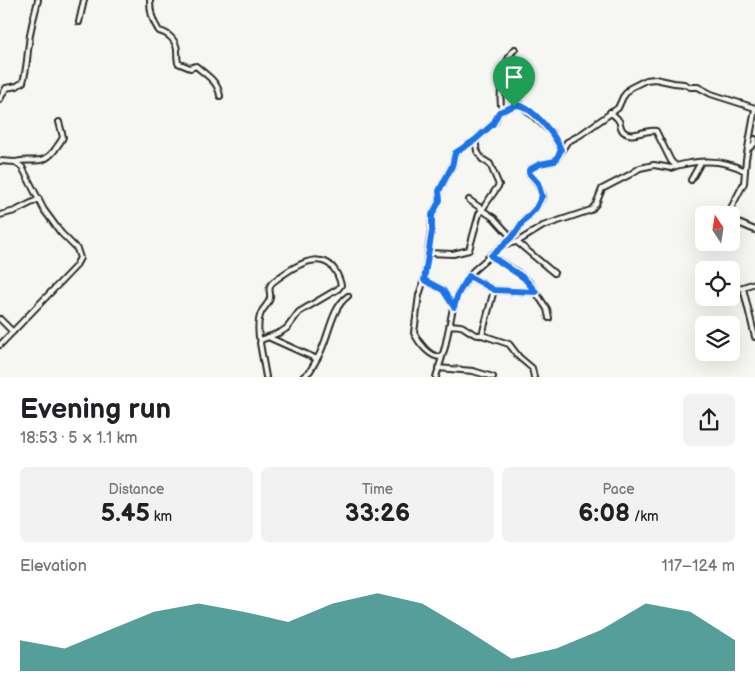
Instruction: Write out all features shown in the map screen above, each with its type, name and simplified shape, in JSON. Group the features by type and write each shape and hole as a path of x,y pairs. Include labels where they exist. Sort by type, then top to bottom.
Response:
{"street":[{"path":"0,99 6,88 22,84 23,82 28,60 28,43 32,18 38,0"},
{"path":"79,22 84,0"},
{"path":"150,0 153,21 158,31 171,37 177,48 178,63 190,68 196,66 217,86 220,96"},
{"path":"502,111 500,103 501,89 508,57 514,49"},
{"path":"436,377 458,294 469,276 505,244 536,208 542,196 538,183 529,173 529,170 540,164 555,161 569,140 580,135 618,108 623,97 642,81 655,79 698,87 711,94 755,109 746,159 744,183 732,206"},
{"path":"442,357 432,355 414,333 419,295 424,280 432,231 432,215 440,200 439,191 452,166 455,153 475,140 493,124 497,114 517,105 523,106 552,132 561,150"},
{"path":"610,112 618,119 621,130 627,134 631,135 651,130 656,131 671,161 676,166"},
{"path":"0,161 39,161 47,158 62,141 63,137 59,122"},
{"path":"752,124 755,131"},
{"path":"748,149 752,147 755,139"},
{"path":"428,253 453,254 469,250 476,222 482,209 498,188 499,183 490,164 482,159 477,151 475,140"},
{"path":"0,345 75,267 80,258 76,249 50,219 26,172 16,162"},
{"path":"505,244 517,242 543,226 591,210 596,204 602,189 629,176 640,168 654,165 671,168 691,162 719,162 734,165 745,171"},
{"path":"691,180 701,162"},
{"path":"0,214 15,211 39,199"},
{"path":"469,200 494,218 511,237"},
{"path":"740,224 755,230"},
{"path":"517,242 554,273"},
{"path":"491,256 524,278 547,309 549,318"},
{"path":"261,340 276,335 287,328 299,312 332,294 340,286 339,278 328,263 316,259 305,262 271,284 269,289 270,300 259,316 258,334 261,340 266,377"},
{"path":"469,276 494,290 536,292"},
{"path":"424,280 443,290 454,307"},
{"path":"740,289 755,283"},
{"path":"743,288 755,337"},
{"path":"482,335 494,290"},
{"path":"303,377 310,371 326,342 337,307 348,296"},
{"path":"0,319 13,332"},
{"path":"450,325 462,327 477,335 509,344 519,357 532,368 534,377"},
{"path":"268,337 317,359"},
{"path":"438,368 473,370 493,377"}],"route":[{"path":"521,105 538,119 552,132 561,150 555,161 540,164 529,170 528,172 539,186 542,196 540,201 514,235 491,256 517,272 529,282 536,292 494,290 469,276 458,294 454,307 443,290 424,280 432,231 430,219 440,200 439,191 447,172 452,166 455,153 475,140 493,124 499,112 514,107 521,105"}]}
